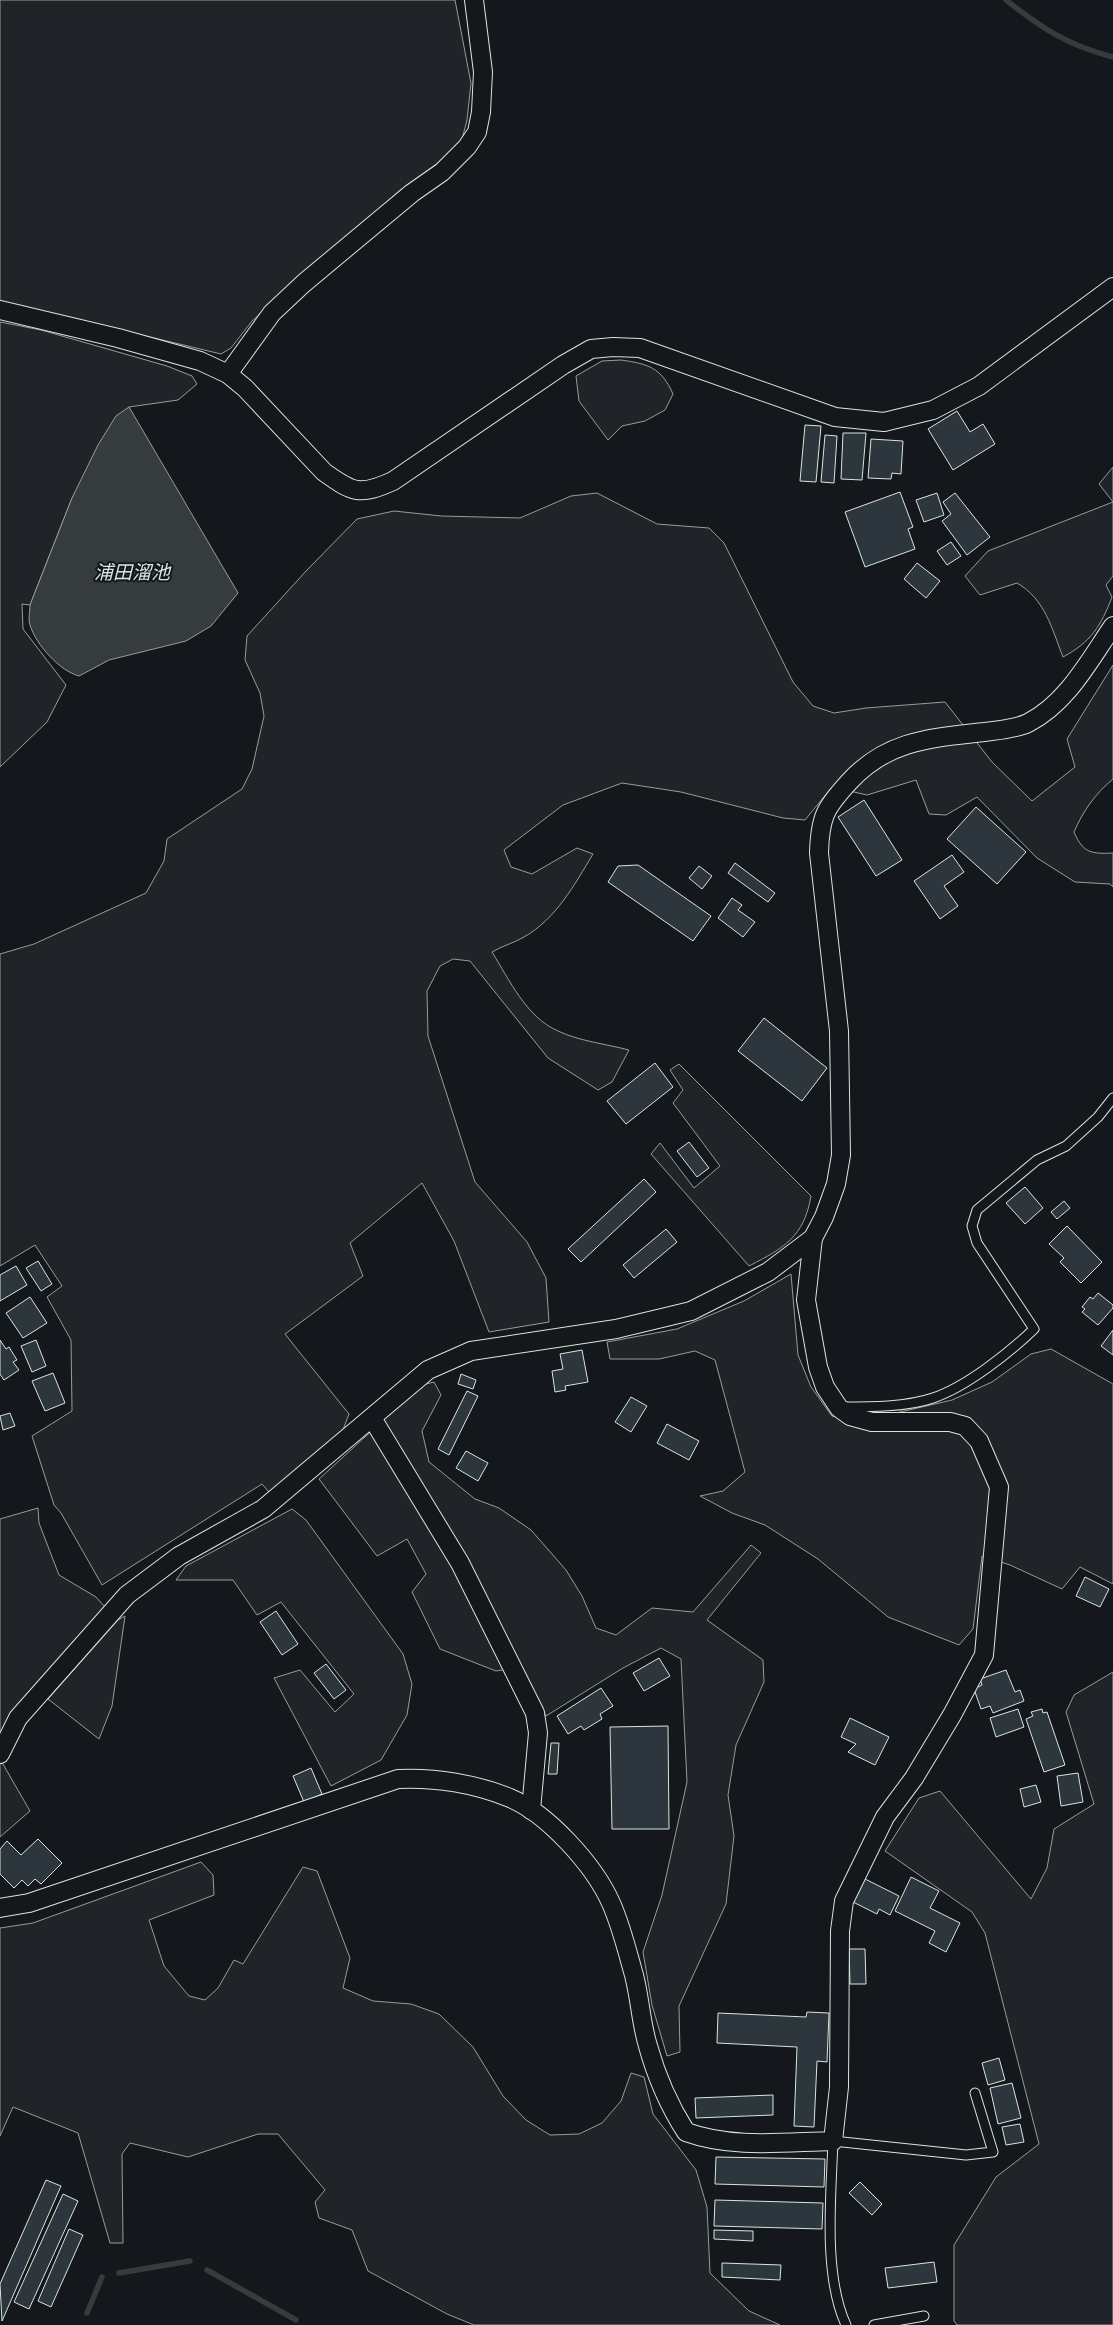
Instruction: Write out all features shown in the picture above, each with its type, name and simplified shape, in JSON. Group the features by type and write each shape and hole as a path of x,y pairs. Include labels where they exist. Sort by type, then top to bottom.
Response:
{"street":[{"path":"228,374 272,313 304,283 412,193 442,172 467,147 477,132 481,112 483,72 474,0"},
{"path":"0,310 118,338 200,361 228,374 245,388 324,472 339,484 356,491 372,491 393,482 563,365 591,349 614,346 640,348 835,417 884,422 933,410 979,386 1113,287"},
{"path":"0,1908 29,1903 398,1779 421,1778 481,1789 511,1799 531,1810 568,1842 592,1868 611,1903 633,1970 648,2046 663,2087 686,2132 710,2141 737,2143 833,2141 840,2087 840,1931 844,1901 885,1817 914,1778 943,1731 984,1655 999,1487 992,1465 979,1441 965,1426 950,1422 872,1422 850,1416 839,1408 825,1387 818,1367 806,1300 813,1238 824,1217 836,1184 841,1155 839,1031 819,853 820,832 824,812 854,777 872,760 901,745 941,737 1001,730 1026,724 1043,714 1069,689 1113,626"},
{"path":"0,1754 18,1718 127,1595 179,1556 263,1509 428,1370 451,1358 472,1351 616,1329 691,1310 768,1272 813,1238"},
{"path":"372,1418 460,1563 535,1713 538,1733 531,1810"}],"lane":[{"path":"839,1408 875,1407 933,1398 957,1386 1014,1349 1034,1329 977,1243 972,1226 977,1210 1038,1160 1066,1146 1098,1117 1113,1098"},
{"path":"846,2325 839,2309 833,2274 833,2141 966,2155 993,2152 975,2093"},
{"path":"874,2325 924,2316"}],"shaded area":[{"path":"0,0 455,0 471,83 467,120 460,147 399,191 252,321 231,348 221,354 0,301"},
{"path":"0,322 41,330 167,366 192,376 197,384 178,400 129,407 72,498 30,605 22,604 23,629 66,685 47,722 0,767"},
{"path":"621,360 653,368 664,378 673,394 665,410 645,421 622,426 608,440 579,401 576,376 602,361"},
{"path":"1113,467 1113,502 1099,484"},
{"path":"597,493 657,524 709,528 724,543 793,682 813,706 834,713 866,708 945,702 992,762 1032,801 1075,767 1067,739 1113,665 1113,779 1090,803 1074,832 1084,848 1089,851 1113,853 1113,887 1110,884 1075,882 1037,858 977,797 946,815 929,814 916,780 867,795 832,787 805,820 783,818 681,792 622,783 563,805 504,850 511,867 532,874 577,848 593,854 564,900 546,921 524,937 492,952 519,996 537,1017 547,1025 575,1037 629,1050 612,1082 598,1090 548,1058 470,961 453,959 440,966 427,991 428,1036 475,1182 527,1242 546,1278 549,1322 489,1332 454,1241 422,1183 350,1243 363,1276 285,1334 349,1414 341,1435 269,1492 262,1484 102,1585 61,1513 54,1505 32,1436 72,1411 71,1340 47,1297 62,1286 35,1245 0,1266 0,954 34,944 146,893 164,861 167,839 242,789 252,769 264,716 260,693 245,660 247,636 357,519 394,511 441,516 520,518 571,496"},
{"path":"1113,502 1113,576 1106,585 1112,597 1104,616 1094,632 1081,645 1063,657 1041,606 1027,590 1017,583 980,595 965,576 988,551"},
{"path":"679,1064 811,1196 808,1210 798,1231 782,1247 749,1266 651,1154 660,1143 694,1188 720,1166 673,1103 683,1090 670,1070"},
{"path":"791,1274 798,1355 811,1387 832,1416 857,1422 952,1400 992,1382 1031,1354 1051,1349 1113,1384 1113,1584 1080,1567 1062,1589 1010,1565 982,1556 973,1629 959,1645 888,1617 818,1559 765,1525 732,1513 700,1496 723,1491 745,1472 715,1360 695,1351 659,1359 610,1359 607,1342 677,1329 744,1301"},
{"path":"434,1382 441,1395 422,1431 429,1462 475,1499 499,1508 531,1530 566,1570 582,1596 596,1628 616,1635 652,1608 693,1612 751,1545 761,1553 707,1620 763,1660 764,1682 736,1745 728,1795 734,1836 726,1904 679,2006 680,2052 667,2056 652,2005 643,1952 662,1895 687,1782 681,1659 661,1648 623,1668 546,1716 521,1667 496,1671 440,1649 412,1592 426,1574 407,1539 377,1556 319,1479 422,1385"},
{"path":"38,1508 39,1523 59,1575 96,1597 105,1607 0,1737 0,1519"},
{"path":"292,1509 306,1520 403,1654 412,1684 407,1715 381,1760 331,1786 274,1678 300,1670 335,1712 354,1694 281,1602 257,1615 233,1580 176,1580 186,1566"},
{"path":"125,1616 112,1706 99,1739 48,1699 118,1620"},
{"path":"1113,1672 1113,2325 957,2325 954,2321 954,2245 996,2177 1039,2144 985,1933 972,1912 885,1851 919,1798 940,1791 1031,1899 1047,1868 1054,1829 1094,1804 1066,1712 1074,1695"},
{"path":"0,1759 30,1811 0,1837"},
{"path":"201,1862 213,1875 214,1895 149,1920 164,1966 189,1996 205,2000 218,1988 234,1960 243,1964 303,1867 317,1871 350,1958 343,1988 373,2001 411,2004 439,2014 473,2047 503,2096 526,2120 550,2135 579,2134 602,2123 621,2101 631,2073 644,2077 653,2114 696,2170 707,2207 710,2273 749,2311 780,2325 474,2325 447,2314 368,2271 352,2230 319,2218 315,2202 325,2190 278,2134 258,2134 188,2157 130,2143 122,2154 123,2243 110,2243 78,2133 13,2107 0,2136 0,1928 33,1923"}],"water":[{"name":"浦田溜池","path":"129,407 238,593 211,626 186,641 109,660 79,676 64,669 43,649 29,623 30,605 72,498 98,445 116,416"}],"building":[{"path":"957,411 970,432 983,424 995,444 953,470 928,429"},
{"path":"805,425 821,426 816,482 800,481"},
{"path":"843,433 866,433 862,480 841,479"},
{"path":"825,435 837,436 834,483 821,482"},
{"path":"871,439 903,441 901,474 892,473 891,479 868,478"},
{"path":"900,492 913,527 908,529 915,549 865,567 845,512"},
{"path":"937,493 944,515 924,522 916,500"},
{"path":"955,493 990,537 967,555 942,521 951,514 943,502"},
{"path":"951,542 961,556 947,565 937,551"},
{"path":"917,563 940,581 926,598 904,579"},
{"path":"864,800 902,860 876,876 838,817"},
{"path":"976,807 1026,852 997,884 947,839"},
{"path":"952,855 964,872 944,886 958,906 940,919 914,881"},
{"path":"735,863 775,893 768,902 728,873"},
{"path":"638,865 711,916 693,941 608,882 618,866"},
{"path":"699,866 712,876 702,889 689,878"},
{"path":"732,898 742,905 738,910 755,922 743,937 718,918"},
{"path":"764,1018 827,1068 802,1101 738,1051"},
{"path":"655,1063 673,1087 626,1124 607,1101"},
{"path":"689,1142 709,1168 697,1177 677,1151"},
{"path":"644,1179 656,1192 581,1262 568,1249"},
{"path":"1025,1187 1043,1208 1025,1224 1006,1203"},
{"path":"1064,1201 1070,1208 1057,1219 1051,1212"},
{"path":"1067,1226 1102,1262 1081,1283 1060,1262 1064,1258 1049,1244"},
{"path":"666,1229 677,1242 634,1278 623,1265"},
{"path":"38,1261 52,1284 41,1291 26,1268"},
{"path":"16,1266 27,1285 0,1301 0,1275"},
{"path":"1098,1293 1113,1305 1113,1308 1098,1325 1082,1312 1085,1309 1082,1307 1090,1297 1093,1299"},
{"path":"30,1297 47,1323 23,1338 6,1313"},
{"path":"1113,1330 1113,1355 1101,1346"},
{"path":"0,1340 6,1349 9,1347 17,1360 13,1362 19,1370 4,1380 0,1374"},
{"path":"36,1340 46,1366 32,1372 21,1346"},
{"path":"582,1350 588,1382 565,1386 566,1390 555,1392 552,1371 563,1369 560,1354"},
{"path":"53,1373 65,1403 45,1411 32,1381"},
{"path":"461,1374 476,1380 473,1389 458,1384"},
{"path":"467,1391 478,1396 449,1455 438,1449"},
{"path":"631,1397 647,1406 631,1432 615,1422"},
{"path":"10,1413 15,1426 3,1430 0,1416"},
{"path":"667,1424 699,1441 689,1460 657,1443"},
{"path":"466,1451 488,1463 478,1481 456,1468"},
{"path":"1085,1577 1109,1589 1100,1607 1076,1596"},
{"path":"276,1611 298,1644 282,1655 260,1622"},
{"path":"659,1658 670,1676 644,1691 633,1673"},
{"path":"326,1664 346,1690 334,1699 314,1673"},
{"path":"1006,1670 1015,1692 1020,1690 1024,1701 993,1713 990,1706 981,1709 974,1689 982,1685 980,1679"},
{"path":"601,1688 613,1706 600,1714 602,1719 584,1730 581,1726 568,1734 557,1716"},
{"path":"1018,1709 1024,1727 996,1737 990,1718"},
{"path":"1042,1709 1043,1713 1047,1712 1065,1765 1044,1772 1026,1719 1033,1716 1031,1712"},
{"path":"850,1718 889,1737 875,1765 848,1752 856,1744 841,1737"},
{"path":"668,1726 669,1829 612,1829 610,1727"},
{"path":"551,1743 559,1743 557,1774 548,1774"},
{"path":"311,1768 322,1794 304,1802 293,1776"},
{"path":"1078,1773 1083,1802 1061,1806 1057,1776"},
{"path":"1036,1785 1041,1802 1024,1807 1020,1789"},
{"path":"38,1839 62,1863 41,1884 35,1879 28,1886 22,1880 14,1888 0,1874 0,1849 7,1841 21,1855"},
{"path":"911,1877 939,1891 930,1908 960,1923 946,1952 929,1943 935,1931 895,1911"},
{"path":"863,1878 899,1896 890,1915 879,1909 877,1914 851,1901"},
{"path":"849,1949 865,1949 866,1984 850,1984"},
{"path":"807,2012 829,2013 827,2062 817,2061 814,2127 794,2126 797,2047 717,2043 718,2013 806,2017"},
{"path":"999,2058 1005,2080 988,2085 982,2063"},
{"path":"1012,2083 1021,2118 998,2124 990,2088"},
{"path":"773,2095 773,2115 696,2118 695,2098"},
{"path":"1020,2124 1024,2142 1006,2145 1002,2127"},
{"path":"716,2157 825,2159 824,2187 715,2184"},
{"path":"46,2180 61,2186 2,2321 0,2284"},
{"path":"860,2182 882,2204 872,2215 849,2193"},
{"path":"63,2194 78,2201 29,2309 14,2302"},
{"path":"715,2200 823,2203 822,2229 714,2226"},
{"path":"69,2229 83,2235 51,2307 38,2301"},
{"path":"714,2230 753,2231 753,2241 714,2239"},
{"path":"934,2262 937,2282 888,2288 885,2268"},
{"path":"722,2263 781,2265 780,2280 722,2277"}],"waterway":[{"path":"1006,0 1056,35 1082,47 1113,57"},
{"path":"119,2273 190,2261"},
{"path":"207,2270 296,2320"},
{"path":"87,2313 102,2277"}]}
